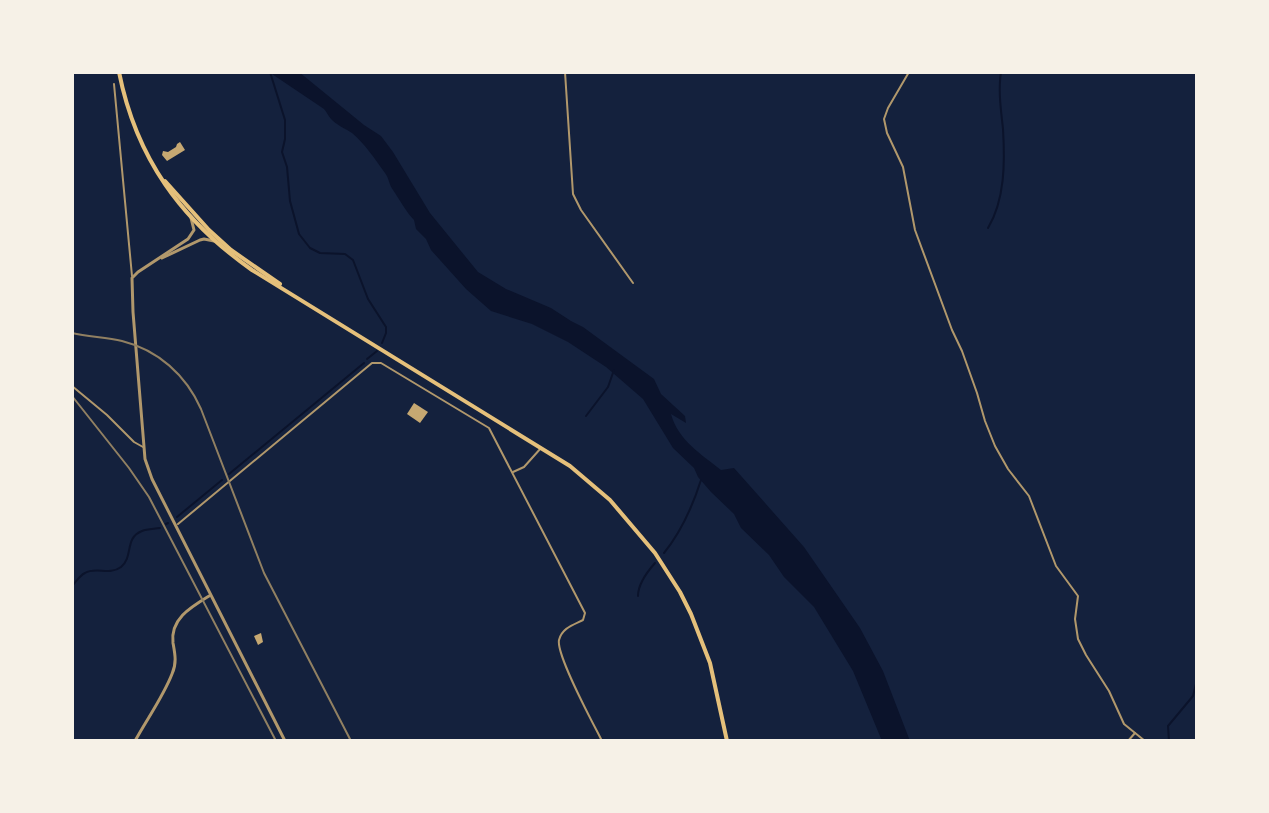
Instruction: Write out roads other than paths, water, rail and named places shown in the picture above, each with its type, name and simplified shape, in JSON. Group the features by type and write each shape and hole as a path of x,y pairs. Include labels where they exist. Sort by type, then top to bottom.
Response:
{"main road":[{"path":"119,72 138,134 170,192 191,218 292,293"},
{"path":"160,176 214,241 252,270 570,466 610,500 644,537 697,626 710,663 727,741"}],"street":[{"path":"565,72 573,194 633,283"},
{"path":"909,72 884,119 903,167 915,230 995,446 1029,496 1056,566 1078,596 1075,619 1078,639 1109,691 1124,724 1145,741"},
{"path":"114,84 144,448 152,479 285,741"},
{"path":"188,239 194,230 191,218"},
{"path":"132,278 205,229"},
{"path":"200,240 205,229"},
{"path":"159,259 200,240 214,241"},
{"path":"175,526 372,363 381,363 489,428 585,613 583,620 563,632 559,646 602,741"},
{"path":"72,386 144,448"},
{"path":"512,472 524,467 541,448"},
{"path":"135,741 174,672 173,633 177,621 210,595"},
{"path":"1128,741 1135,733"}],"water":[{"path":"269,72 299,72 381,136 430,213 478,272 583,327 654,379 661,394 685,416 686,423 671,414 685,439 721,470 734,468 804,547 860,628 883,671 910,741 882,741 853,671 814,607 784,577 769,555 741,528 734,514 673,448 643,399 606,367 568,342 532,324 491,311 431,250 386,175 361,142 333,121 324,109"}],"waterway":[{"path":"270,72 285,120 282,152 299,234 310,248 320,253 345,254 353,260 368,299 386,327 382,343"},
{"path":"988,228 998,205 1003,180 1001,72"},
{"path":"367,359 377,351"},
{"path":"229,474 364,363"},
{"path":"586,416 608,387 614,370"},
{"path":"177,517 222,480"},
{"path":"664,553 686,518 701,480"},
{"path":"72,586 89,571 112,571 121,567 136,534 160,528"},
{"path":"638,596 641,583 655,563"},
{"path":"1169,741 1168,726 1193,696 1197,680"}],"railway":[{"path":"72,333 135,345 159,358 187,385 201,409 264,573 351,741"},
{"path":"72,396 149,497 276,741"}]}
